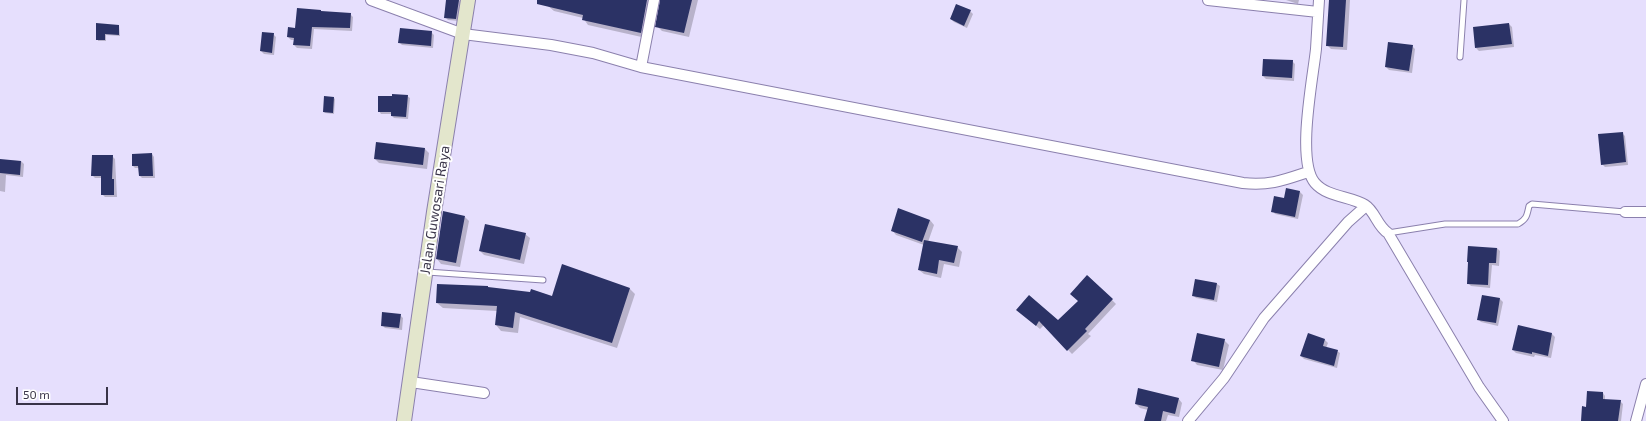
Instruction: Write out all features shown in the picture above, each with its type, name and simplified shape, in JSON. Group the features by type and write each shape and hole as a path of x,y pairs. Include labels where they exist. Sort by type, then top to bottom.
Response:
{"street":[{"path":"371,0 463,34 551,45 593,53 641,67 1243,183 1258,185 1272,183 1308,172"},
{"name":"Jalan Guwosari Raya","path":"404,421 468,0"},
{"path":"641,67 654,0"},
{"path":"1208,0 1318,12"},
{"path":"1319,0 1316,49 1308,117 1308,172 1316,184 1328,192 1366,206 1382,229 1388,233 1479,387 1503,421"},
{"path":"1188,421 1224,378 1264,318 1348,222 1366,206"},
{"path":"1625,212 1646,212"},
{"path":"411,382 484,393"},
{"path":"1636,421 1646,384"}],"lane":[{"path":"1460,57 1464,0"},
{"path":"1388,233 1445,224 1518,224 1524,221 1532,204 1625,212"},
{"path":"426,272 543,280"}],"building":[{"path":"446,0 459,0 456,19 444,18"},
{"path":"537,0 647,0 641,33 582,20 583,15 537,4"},
{"path":"660,0 692,0 684,33 655,27"},
{"path":"1329,0 1346,0 1343,47 1326,46"},
{"path":"956,4 971,10 964,26 950,19"},
{"path":"297,8 351,13 350,28 312,27 310,46 293,45 294,38 287,37 288,27 295,28"},
{"path":"96,23 119,25 119,35 105,34 105,40 96,40"},
{"path":"1509,23 1512,44 1475,48 1473,27"},
{"path":"400,28 432,31 431,46 398,43"},
{"path":"262,32 274,33 272,53 260,51"},
{"path":"1388,42 1413,45 1409,71 1385,67"},
{"path":"1263,59 1293,60 1292,78 1262,76"},
{"path":"392,94 408,95 406,117 391,116 391,112 378,112 378,96 392,96"},
{"path":"324,96 334,97 333,113 323,112"},
{"path":"1623,132 1626,162 1601,165 1598,134"},
{"path":"376,142 425,148 423,165 374,159"},
{"path":"152,153 153,176 139,176 138,166 132,166 132,154"},
{"path":"92,155 113,155 112,179 114,179 114,195 101,195 101,176 91,176"},
{"path":"0,159 21,161 20,175 0,173"},
{"path":"1286,188 1300,191 1295,217 1271,212 1274,196 1284,198"},
{"path":"898,208 930,220 922,242 891,231"},
{"path":"443,211 465,216 456,263 436,259"},
{"path":"485,224 526,233 520,260 479,251"},
{"path":"924,240 958,246 954,263 939,260 937,274 918,270"},
{"path":"1468,246 1497,248 1496,263 1489,263 1488,285 1467,284"},
{"path":"562,264 630,288 612,343 515,312 513,328 495,325 497,306 436,303 437,284 488,286 530,292 531,289 552,296"},
{"path":"1087,275 1113,299 1085,329 1087,331 1067,351 1039,321 1036,326 1016,310 1029,295 1058,320 1078,301 1070,294"},
{"path":"1195,279 1217,283 1214,300 1192,296"},
{"path":"1482,295 1500,298 1496,323 1477,320"},
{"path":"382,312 401,314 399,328 381,326"},
{"path":"1518,325 1552,333 1548,356 1532,352 1532,354 1512,350"},
{"path":"1197,333 1225,339 1219,367 1191,361"},
{"path":"1308,333 1325,339 1323,346 1338,350 1334,366 1300,356"},
{"path":"1138,388 1179,398 1175,414 1163,411 1161,421 1144,421 1148,407 1135,404"},
{"path":"1587,391 1603,392 1603,399 1621,400 1618,421 1581,421 1582,406 1586,407"}]}
